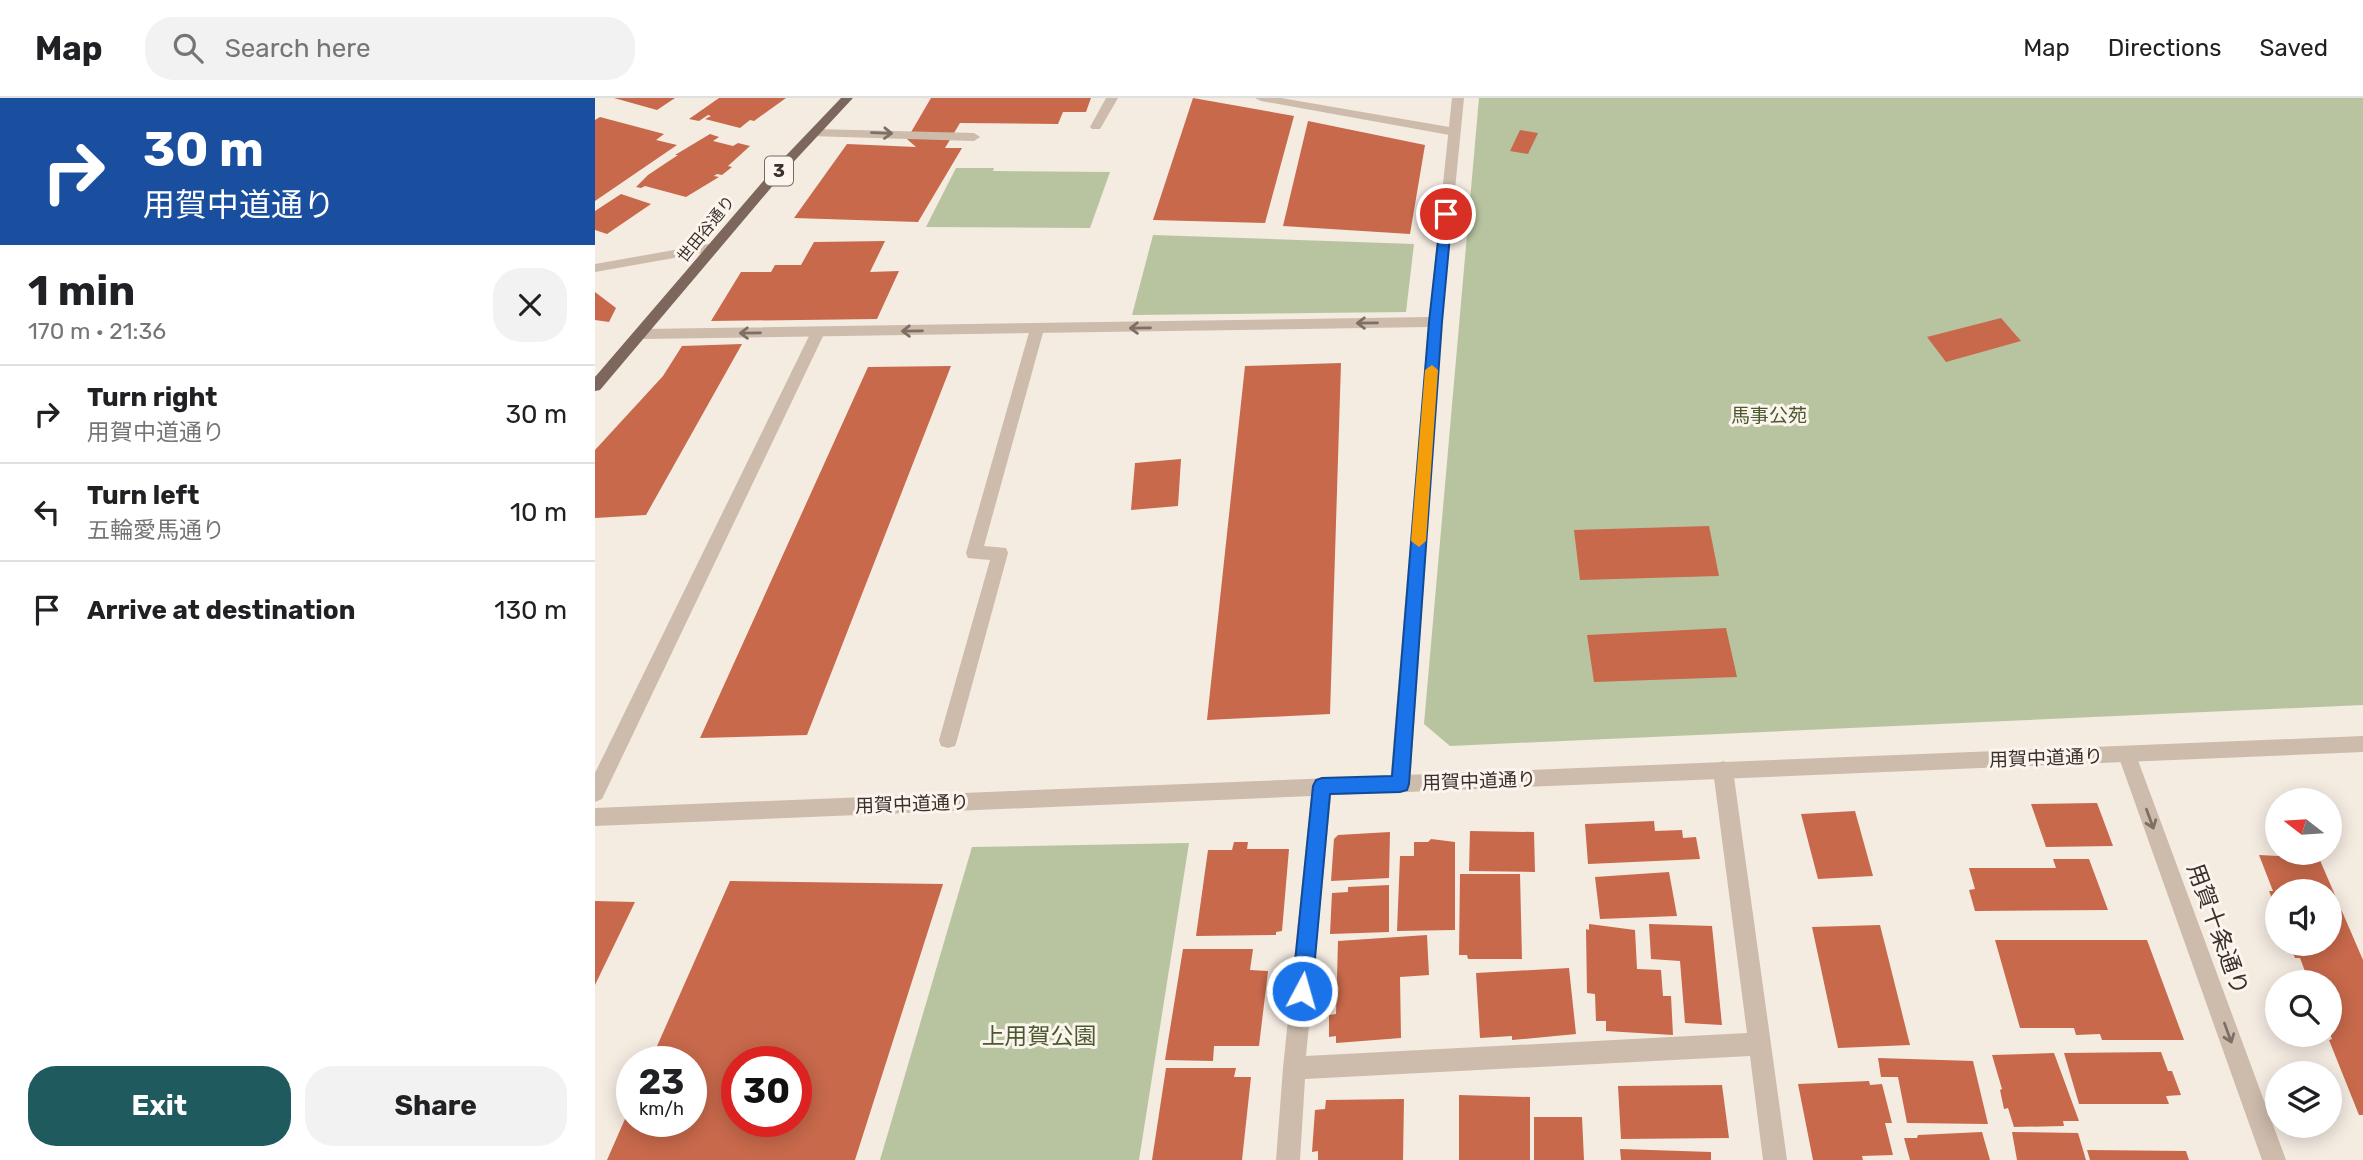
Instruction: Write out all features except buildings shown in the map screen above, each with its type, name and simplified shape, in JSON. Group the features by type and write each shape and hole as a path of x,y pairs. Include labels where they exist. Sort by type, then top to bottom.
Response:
{"main road":[{"name":"世田谷通り","path":"595,386 643,334 732,222 848,98"}],"street":[{"path":"1096,127 1112,98"},
{"path":"1261,98 1455,132"},
{"path":"1400,784 1435,322 1458,98"},
{"path":"814,133 974,137"},
{"path":"595,268 714,247"},
{"path":"643,334 1435,322"},
{"path":"948,740 1000,553 974,553 1037,330"},
{"path":"595,793 818,332"},
{"name":"用賀中道通り","path":"595,817 2363,744"},
{"name":"用賀十条通り","path":"2127,755 2274,1160"},
{"path":"1723,770 1775,1160"},
{"path":"1288,1160 1294,1068 1322,786"},
{"path":"1294,1068 1759,1044"}],"green space":[{"name":"馬事公苑","path":"1479,98 2363,98 2363,705 1450,746 1424,724"},
{"path":"956,168 1110,172 1090,228 926,227"},
{"path":"1153,235 1414,244 1406,312 1132,315"},
{"name":"上用賀公園","path":"1189,843 1139,1160 880,1160 972,847"}],"slow traffic":[{"path":"1419,541 1432,370"}],"route":[{"path":"1302,991 1322,786 1400,784 1435,322 1446,214"}]}
